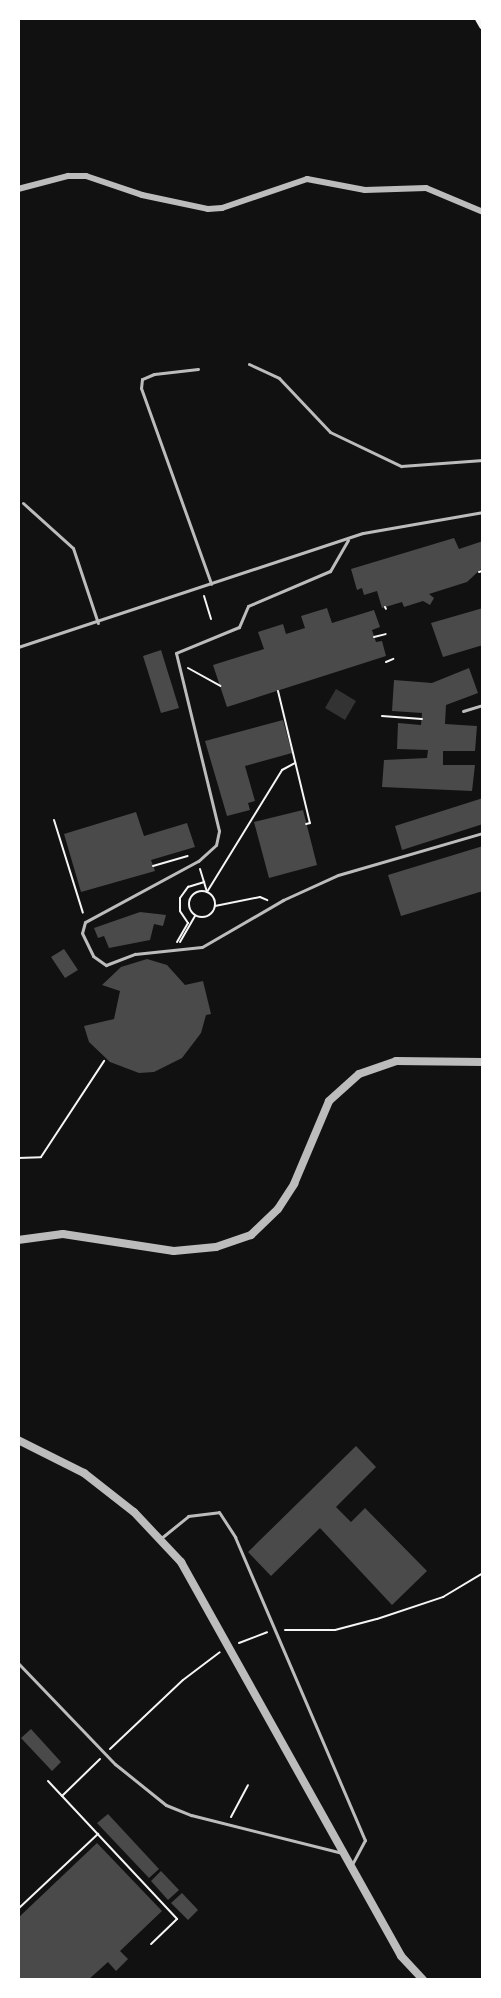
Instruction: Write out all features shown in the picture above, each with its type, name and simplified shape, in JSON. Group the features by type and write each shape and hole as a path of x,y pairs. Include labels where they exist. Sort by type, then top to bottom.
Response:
{"main road":[{"path":"479,18 483,25"}],"street":[{"path":"18,189 68,176 86,176 142,195 208,209 222,208 307,180 365,190 426,188 483,212"},
{"path":"18,1240 63,1234 174,1251 216,1247 251,1235 278,1209 294,1184 329,1101 359,1074 396,1061 483,1062"},
{"path":"18,1440 84,1473 134,1512 181,1562 231,1646 401,1956 423,1980"}],"lane":[{"path":"249,364 279,378 330,432 401,466 483,460"},
{"path":"198,369 154,374 142,379 141,388 211,584"},
{"path":"23,503 73,548 98,623"},
{"path":"18,647 400,524 483,512"},
{"path":"348,540 330,571 248,606 239,627 176,653 219,831 216,845 198,861 85,921 82,933 93,956 106,965 135,954 202,947 275,904 338,874 483,833"},
{"path":"463,711 483,705"},
{"path":"160,1539 188,1516 219,1512 235,1537 365,1840 352,1864"},
{"path":"18,1663 105,1754 166,1805 227,1824 346,1855"}],"path":[{"path":"201,587 211,620"},
{"path":"374,637 386,634"},
{"path":"386,662 393,659"},
{"path":"178,662 220,686"},
{"path":"278,691 310,823 306,824"},
{"path":"382,716 422,719"},
{"path":"275,904 260,897 215,906 204,918 189,909 191,896 207,892 282,770 295,763"},
{"path":"54,820 85,921"},
{"path":"153,866 192,855"},
{"path":"198,861 207,892 215,906"},
{"path":"171,952 188,923 180,911 180,898 189,887 204,882"},
{"path":"18,1158 42,1156 104,1061"},
{"path":"62,1796 201,1665 231,1646 273,1630 335,1630 377,1619 442,1597 483,1573"},
{"path":"48,1781 177,1919 151,1944"},
{"path":"227,1824 248,1785"},
{"path":"18,1909 98,1834"}],"shaded area":[{"path":"336,689 356,701 345,720 325,708"}],"building":[{"path":"454,538 459,549 483,541 483,567 467,582 429,594 434,598 430,605 423,601 404,607 402,602 382,608 377,591 364,595 362,588 357,590 351,569"},
{"path":"327,608 332,623 374,610 380,627 372,630 376,642 382,641 386,656 227,707 213,665 264,649 258,632 283,624 286,634 305,628 301,616"},
{"path":"483,608 483,645 443,657 431,623"},
{"path":"161,650 179,708 161,713 143,656"},
{"path":"469,668 478,693 446,705 445,724 477,726 475,751 443,751 443,765 475,765 472,791 382,787 384,760 427,758 428,750 397,749 398,723 421,725 422,713 392,711 394,680 432,683"},
{"path":"283,720 292,753 245,766 255,801 248,803 250,810 227,816 205,741"},
{"path":"483,798 483,824 402,850 395,826"},
{"path":"303,810 317,865 269,878 254,822"},
{"path":"136,812 144,836 187,823 195,847 151,860 155,871 81,892 64,834"},
{"path":"483,846 483,891 401,916 388,875"},
{"path":"140,912 166,915 163,926 154,924 150,940 109,948 104,936 98,938 94,928"},
{"path":"64,949 78,970 65,978 51,957"},
{"path":"147,959 167,965 185,985 203,981 211,1014 206,1015 201,1033 182,1058 154,1072 139,1073 110,1062 89,1042 84,1026 114,1019 120,991 102,985 121,967"},
{"path":"356,1446 376,1467 336,1507 351,1522 365,1508 427,1571 392,1605 320,1528 271,1576 248,1552"},
{"path":"31,1729 61,1762 52,1771 21,1738"},
{"path":"108,1814 159,1869 149,1878 97,1823"},
{"path":"97,1843 162,1911 120,1951 128,1959 116,1971 108,1962 88,1980 18,1980 18,1918"},
{"path":"161,1871 179,1890 168,1900 151,1881"},
{"path":"182,1893 198,1910 188,1920 171,1903"}]}
